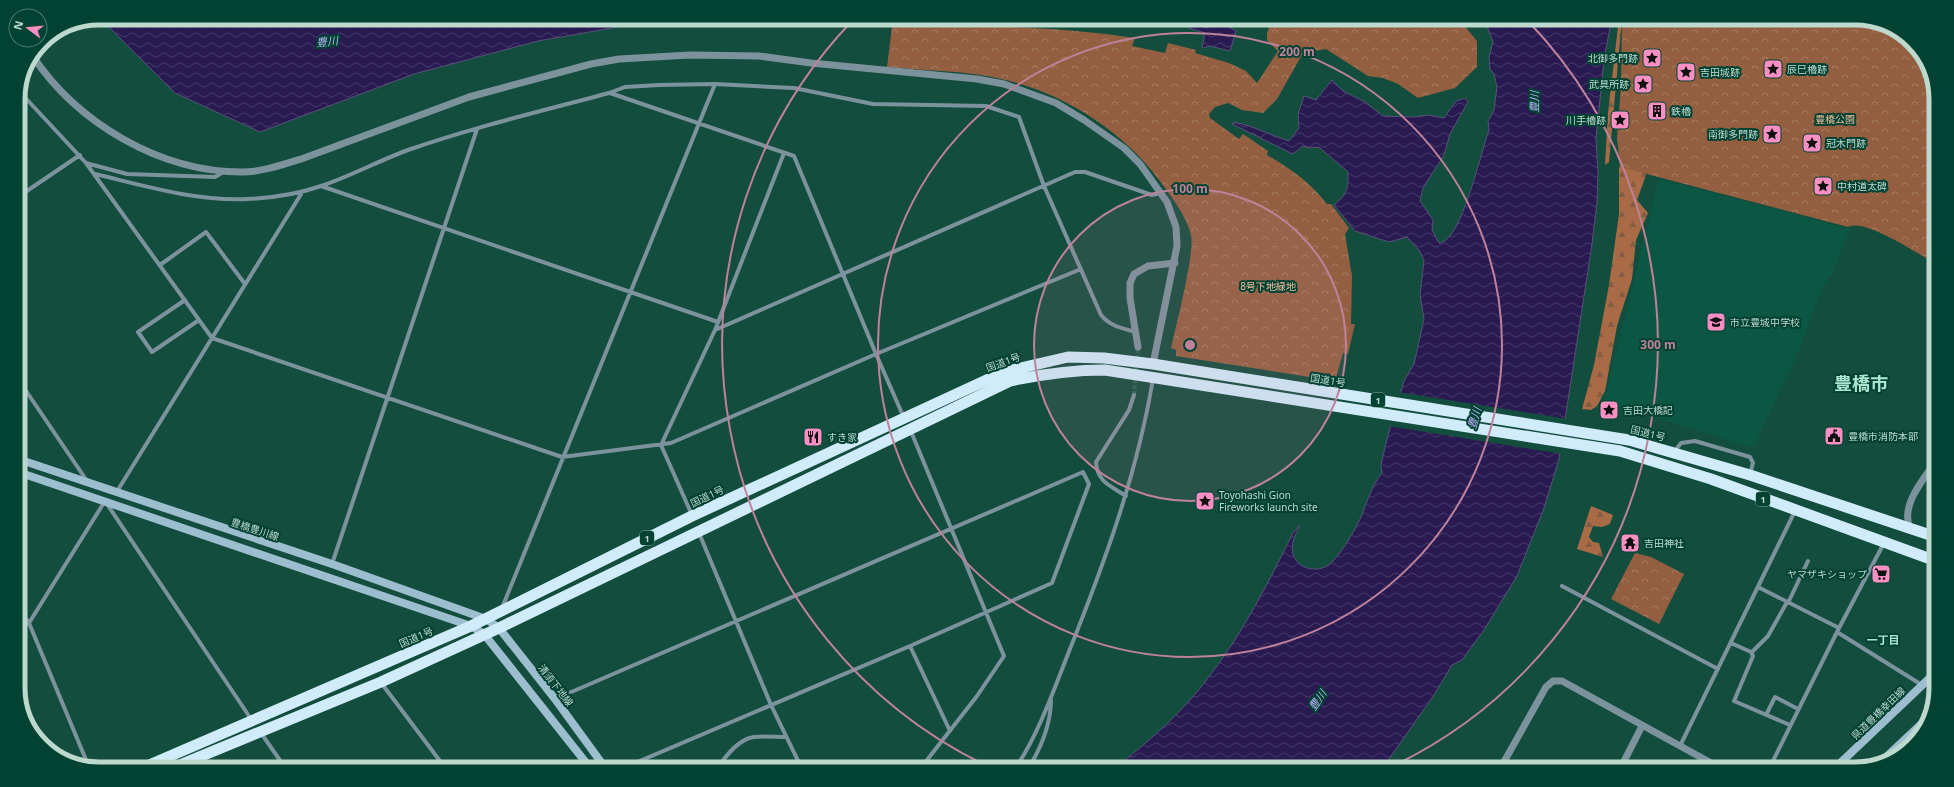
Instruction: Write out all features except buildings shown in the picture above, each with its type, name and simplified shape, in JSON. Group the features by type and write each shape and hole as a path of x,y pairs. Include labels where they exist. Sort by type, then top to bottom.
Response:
{"highway":[{"name":"国道1号","path":"156,762 471,626 692,516 1004,372 1032,364 1068,357 1104,358 1153,364 1629,440 1750,475 1929,535"},
{"name":"国道1号","path":"186,762 381,682 499,628 1010,382 1047,373 1071,370 1105,370 1158,380 1620,451 1669,465 1929,558"}],"main road":[{"name":"豊橋豊川線","path":"25,461 332,564 486,618"},
{"path":"25,474 471,626 484,634 585,762"},
{"name":"清須下地線","path":"486,618 499,628 555,699 601,762"},
{"name":"県道豊橋幸田線","path":"1841,762 1929,678"},
{"path":"1891,752 1917,728"}],"street":[{"path":"36,60 59,89 81,110 134,144 157,155 177,162 226,171 243,172 279,166 304,158 469,97 591,64 646,57 690,55 759,56 811,63 977,79 1004,84 1033,93 1056,103 1106,134 1140,164 1160,193 1172,214 1176,227 1177,246 1175,263 1153,364"},
{"path":"500,612 715,84"},
{"path":"95,174 177,195 217,199 248,199 303,191 321,186 407,151 477,129 609,93 625,87 715,84 794,88 873,104 986,106 1019,117 1044,186 1101,314 1107,322 1114,326 1136,332"},
{"path":"609,93 699,125 794,156 904,418"},
{"path":"25,97 80,155 95,174 212,338 562,457 671,443 876,354 1081,269"},
{"path":"332,564 477,129"},
{"path":"692,516 661,445 715,330 784,153"},
{"path":"25,192 80,155"},
{"path":"86,163 127,174 215,177 226,171"},
{"path":"715,330 1075,172 1085,172 1152,195 1160,193"},
{"path":"321,186 718,322"},
{"path":"116,493 303,191"},
{"path":"160,265 206,232 245,284"},
{"path":"1138,347 1130,298 1130,283 1134,274 1148,266 1175,263"},
{"path":"185,300 138,332 152,352 199,320"},
{"path":"1019,762 1051,697 1090,599 1126,496 1158,380"},
{"path":"25,389 89,483"},
{"path":"1126,496 1099,477 1096,462 1129,410 1134,395"},
{"path":"910,429 985,614 1004,656 977,696 926,762"},
{"path":"1674,452 1679,445 1692,440 1752,458 1753,463 1750,475"},
{"path":"1910,528 1907,515 1917,489 1929,471"},
{"path":"555,699 1083,472 1089,484 1052,583 985,614 637,762"},
{"path":"25,624 29,623 105,502 253,721"},
{"path":"1680,746 1796,510"},
{"path":"699,531 771,705 798,762"},
{"path":"1772,762 1884,542"},
{"path":"1751,652 1768,636 1788,602 1808,561"},
{"path":"1562,586 1718,669"},
{"path":"1758,587 1838,630 1922,685"},
{"path":"25,618 29,623 86,761"},
{"path":"1731,643 1751,652"},
{"path":"910,646 950,731"},
{"path":"1751,652 1753,656 1734,701 1790,725"},
{"path":"1504,762 1546,686 1553,681 1562,682 1709,762"},
{"path":"381,682 441,762"},
{"path":"1032,762 1040,749 1051,712 1051,697"},
{"path":"1766,715 1775,697 1798,709"},
{"path":"1624,762 1642,726"},
{"path":"259,731 281,762"},
{"path":"721,762 726,755 753,737 786,737"}],"shaded area":[{"name":"市立豊城中学校","path":"1659,179 1850,229 1832,274 1822,289 1796,358 1753,448 1604,401"}],"green space":[{"name":"8号下地緑地","path":"1270,25 1464,25 1477,41 1477,67 1455,88 1418,98 1398,84 1383,78 1368,76 1326,49 1303,53 1277,99 1263,113 1242,110 1228,103 1215,107 1209,114 1210,118 1239,139 1243,134 1268,151 1267,155 1300,176 1321,196 1327,204 1331,204 1349,228 1345,234 1352,276 1351,324 1355,324 1348,354 1343,353 1335,381 1176,356 1176,350 1171,348 1188,273 1191,244 1189,228 1182,213 1159,180 1144,162 1109,129 1068,103 1024,85 973,74 887,67 892,26 1014,27 1075,31 1135,38 1132,46 1165,53 1168,43 1196,50 1195,53 1229,63 1246,71 1257,83 1278,51 1267,40 1267,33"},
{"path":"1618,25 1621,25 1609,162 1605,165 1608,113"},
{"name":"豊橋公園","path":"1622,25 1860,25 1870,26 1892,35 1900,40 1914,54 1921,66 1928,84 1929,260 1890,237 1865,227 1848,227 1620,167 1617,137 1621,85"},
{"path":"1622,162 1644,169 1646,175 1637,200 1648,213 1636,240 1632,279 1617,326 1605,391 1597,406 1591,410 1582,409 1594,365 1609,285 1619,214 1619,168"},
{"path":"1591,506 1613,515 1610,524 1602,527 1593,526 1589,537 1593,542 1599,543 1603,557 1577,549"},
{"path":"1635,553 1651,557 1684,574 1659,624 1611,599"}],"water":[{"name":"豊川","path":"107,25 629,25 538,41 414,74 260,132 175,93"},
{"path":"1180,25 1199,25 1207,28 1209,25 1226,25 1236,31 1230,51 1210,46 1202,48 1205,33"},
{"name":"豊川","path":"1487,25 1611,25 1604,59 1596,139 1598,173 1597,202 1559,459 1544,508 1517,576 1484,630 1462,660 1452,665 1434,695 1387,762 1122,762 1176,715 1198,691 1221,661 1244,626 1293,533 1300,525 1294,539 1292,550 1296,560 1305,567 1311,569 1323,568 1333,561 1345,546 1361,517 1378,478 1382,473 1381,464 1388,435 1404,381 1414,364 1424,319 1420,295 1424,260 1419,250 1407,237 1389,242 1355,231 1334,205 1345,194 1348,183 1348,172 1319,147 1309,148 1303,146 1293,154 1232,124 1234,122 1248,126 1289,141 1299,128 1298,114 1304,96 1316,100 1332,80 1343,91 1365,102 1383,116 1413,117 1428,115 1444,118 1456,101 1465,98 1468,102 1450,134 1444,155 1423,188 1420,201 1433,220 1432,230 1439,243 1443,242 1453,231 1466,204 1489,130 1488,121 1494,110 1497,87 1494,74 1490,69 1489,57 1493,42"}],"pier":[{"path":"1398,392 1568,419 1562,454 1388,426"}],"tunnel":[{"path":"1134,395 1138,347"}],"place":[{"name":"北御多門跡","path":"1652,58"},
{"name":"辰巳櫓跡","path":"1773,69"},
{"name":"吉田城跡","path":"1686,72"},
{"name":"武具所跡","path":"1643,84"},
{"name":"鉄櫓","path":"1657,111"},
{"name":"川手櫓跡","path":"1620,120"},
{"name":"南御多門跡","path":"1772,134"},
{"name":"冠木門跡","path":"1812,143"},
{"name":"中村道太碑","path":"1823,186"},
{"name":"市立豊城中学校","path":"1716,322"},
{"name":"吉田大橋記","path":"1609,410"},
{"name":"豊橋市消防本部","path":"1834,436"},
{"name":"すき家","path":"813,437"},
{"name":"Toyohashi Gion Fireworks launch site","path":"1205,501"},
{"name":"吉田神社","path":"1630,543"},
{"name":"ヤマザキショップ","path":"1881,574"}],"district":[{"name":"豊橋市","path":"1861,383"},
{"name":"一丁目","path":"1883,639"}]}
